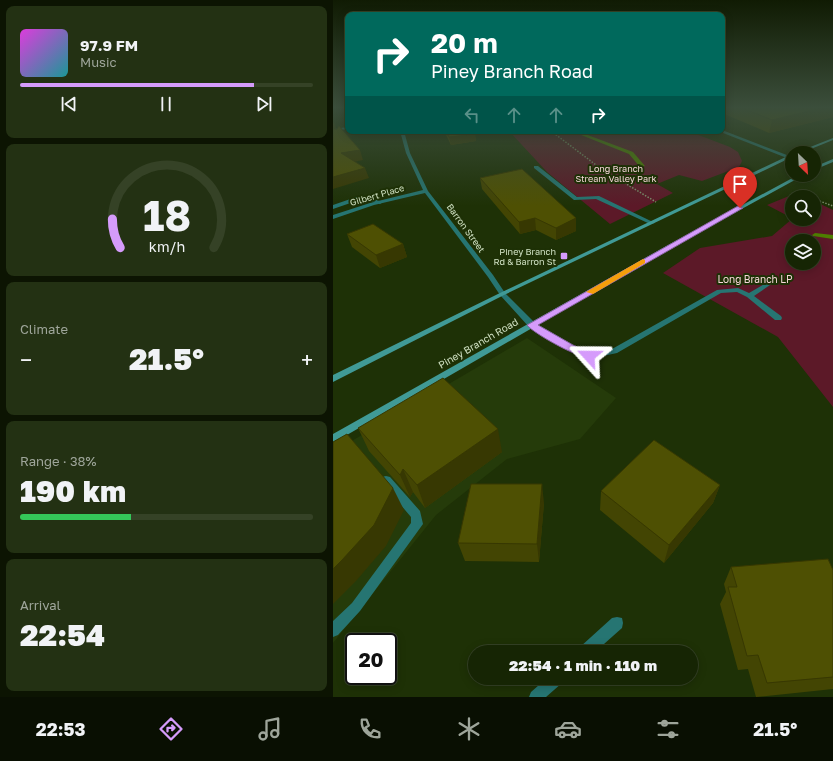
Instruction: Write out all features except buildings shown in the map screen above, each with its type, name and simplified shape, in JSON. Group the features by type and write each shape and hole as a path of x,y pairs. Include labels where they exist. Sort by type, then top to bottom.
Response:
{"main road":[{"path":"815,146 829,141"},
{"path":"333,379 501,294 785,160"},
{"path":"821,165 833,160"},
{"name":"Piney Branch Road","path":"333,440 672,245 789,182"}],"street":[{"name":"Barron Street","path":"405,141 408,153 426,191 491,276 501,294 532,325 569,348 589,356 615,351 719,291 738,290 749,296"},
{"path":"746,141 785,155"},
{"path":"536,167 576,199 597,197 652,223"},
{"name":"Gilbert Place","path":"333,217 380,202 426,191"},
{"path":"333,207 362,197 380,202"},
{"path":"768,284 749,296 778,318"},
{"path":"345,432 354,442"},
{"path":"333,630 356,607 417,524 416,515 378,470"},
{"path":"593,645 617,623"},
{"path":"536,697 549,685"}],"path":[{"path":"564,141 600,168 647,198 677,211"},
{"path":"821,202 833,206"}],"shaded area":[{"path":"527,338 616,398 580,439 507,459 436,515 333,643 333,452"}],"green space":[{"name":"Long Branch Stream Valley Park","path":"518,141 713,141 730,147 738,152 742,161 739,167 702,181 679,175 657,184 673,193 610,224 547,172"},
{"path":"785,198 785,214 767,205"},
{"name":"Long Branch LP","path":"821,204 833,210 833,407 778,337 663,273 700,248 772,236 785,225 821,226"}],"waterway":[{"path":"598,141 631,153 642,166"},
{"path":"821,236 833,237"}],"slow traffic":[{"path":"590,292 643,262"}],"place":[{"name":"Piney Branch Rd & Barron St","path":"564,256"}],"route":[{"path":"589,356 569,348 532,325 740,208"}]}
